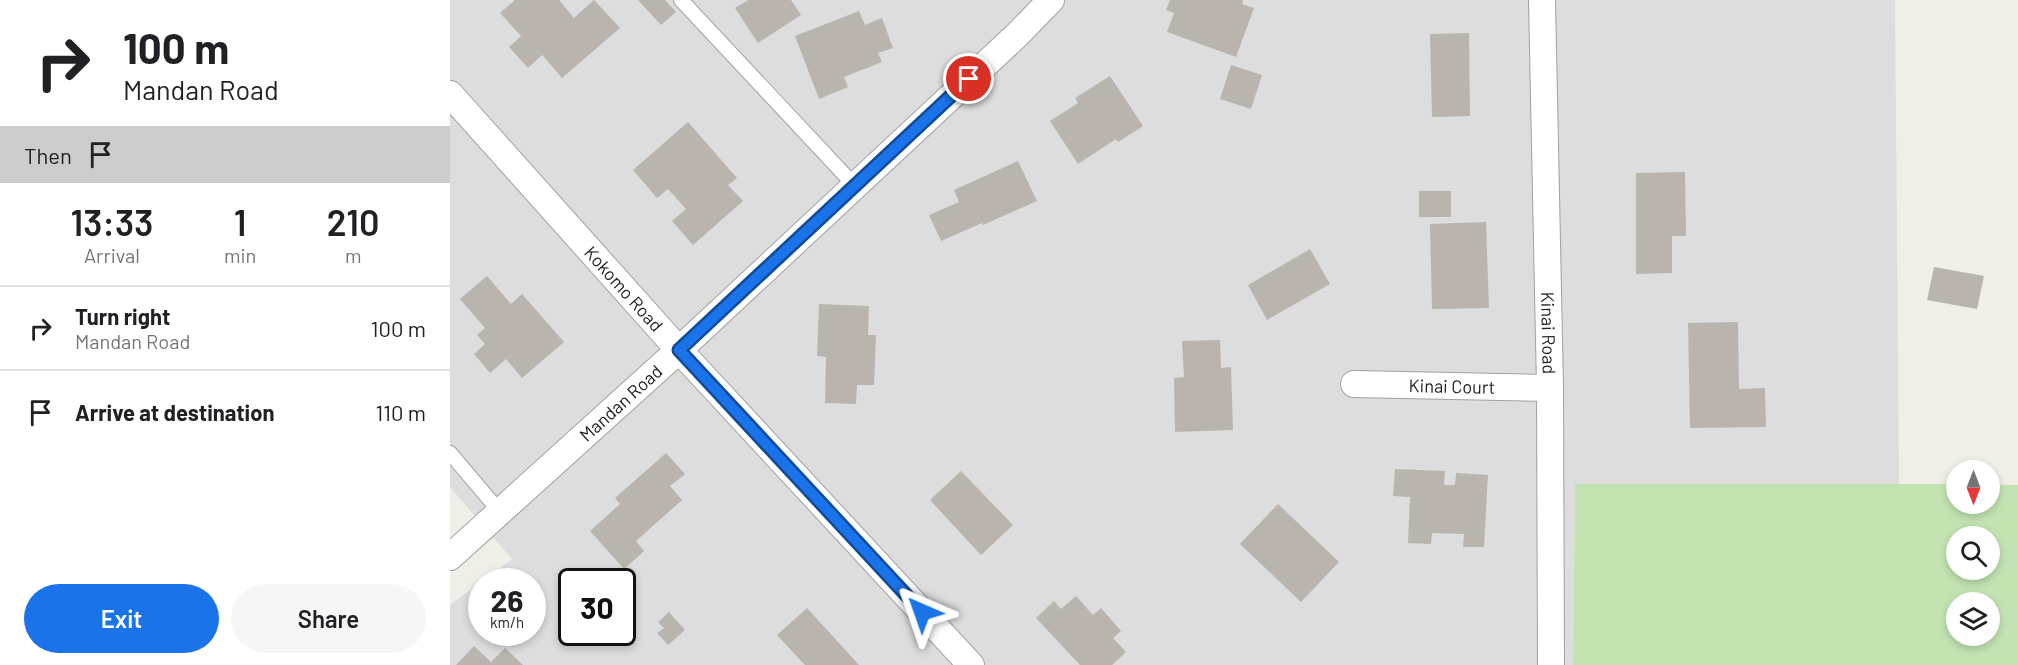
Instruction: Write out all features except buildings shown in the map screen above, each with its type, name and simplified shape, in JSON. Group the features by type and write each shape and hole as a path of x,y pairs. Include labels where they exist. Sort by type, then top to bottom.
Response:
{"street":[{"name":"Mandan Road","path":"450,557 679,350 1018,34 1051,0"},
{"name":"Kinai Road","path":"1542,0 1550,388 1551,665"},
{"name":"Kokomo Road","path":"450,94 679,350 970,665"},
{"name":"Kinai Court","path":"1354,384 1550,388"}],"lane":[{"path":"681,0 855,186"},
{"path":"450,453 500,512"}],"shaded area":[{"path":"450,0 1895,0 1899,484 1575,484 1573,665 450,665 450,605 468,592 468,646 546,646 546,568 500,568 512,559 450,487"}],"green space":[{"path":"1575,484 1946,484 1946,514 2000,514 2000,485 2018,485 2018,665 1573,665"}],"route":[{"path":"922,612 679,350 969,79"}]}
